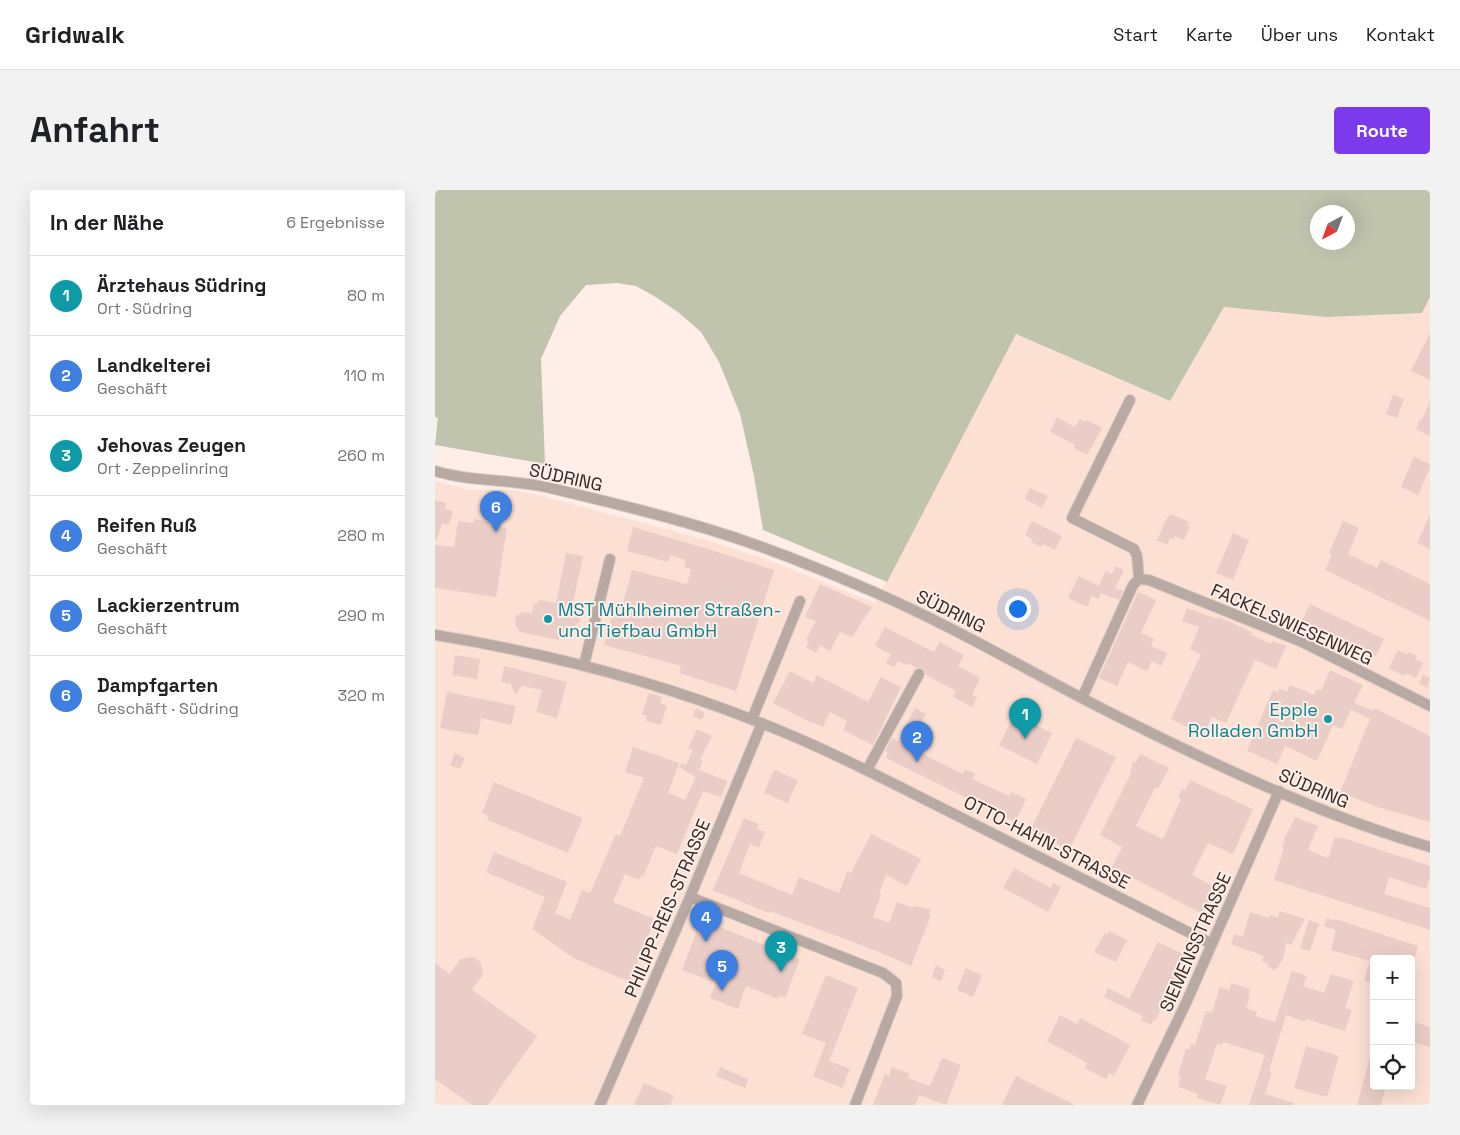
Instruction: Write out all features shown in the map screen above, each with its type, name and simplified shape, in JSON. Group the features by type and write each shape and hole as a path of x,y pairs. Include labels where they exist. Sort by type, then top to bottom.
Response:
{"street":[{"path":"1082,698 1133,584 1139,579 1137,556 1134,549 1072,518 1130,400"},
{"name":"SÜDRING","path":"435,471 463,478 506,481 543,487 651,513 740,540 791,558 880,595 963,634 1137,726 1279,791 1368,828 1430,847"},
{"path":"584,665 610,559"},
{"name":"FACKELSWIESENWEG","path":"1139,579 1149,580 1300,641 1430,706"},
{"path":"757,721 799,602"},
{"name":"OTTO-HAHN-STRASSE","path":"435,635 584,665 650,684 757,721 837,755 1212,944"},
{"path":"867,770 919,674"},
{"name":"PHILIPP-REIS-STRASSE","path":"600,1105 690,897 757,721"},
{"name":"SIEMENSSTRASSE","path":"1137,1105 1165,1048 1279,791"},
{"path":"690,897 883,974 896,984 897,996 855,1105"}],"shaded area":[{"path":"1430,297 1430,1105 435,1105 435,481 471,490 511,490 533,494 700,538 763,558 875,603 1016,334 1169,401 1224,307 1327,317 1422,313"}],"green space":[{"path":"435,190 1430,190 1430,297 1422,313 1327,317 1224,307 1170,401 1016,334 887,582 763,530 754,476 740,414 719,362 701,332 678,312 636,286 617,283 586,285 560,316 541,359 545,464 435,445 438,418 435,417"}],"building":[{"path":"1430,333 1430,380 1411,371"},
{"path":"1393,395 1404,399 1397,418 1386,414"},
{"path":"1430,401 1430,436 1416,429"},
{"path":"1057,417 1075,427 1080,419 1085,422 1087,420 1102,428 1087,455 1073,448 1075,445 1050,432"},
{"path":"1414,457 1430,464 1418,495 1401,487"},
{"path":"1030,488 1048,496 1042,508 1025,499"},
{"path":"435,500 446,503 445,509 453,511 449,525 442,523 437,540 435,540"},
{"path":"1171,514 1189,522 1187,525 1190,526 1184,540 1175,536 1173,540 1170,538 1167,545 1157,540 1168,516 1170,517"},
{"path":"1430,515 1430,549 1417,543"},
{"path":"474,519 492,522 491,526 507,528 496,597 435,588 435,545 454,547 458,521 474,523"},
{"path":"1032,521 1062,536 1055,550 1043,544 1041,547 1031,542 1032,539 1025,535"},
{"path":"1343,521 1359,528 1348,554 1377,568 1381,560 1430,584 1430,621 1325,570 1332,554 1329,553"},
{"path":"633,527 774,570 736,691 679,673 681,666 604,645 613,612 620,614 632,570 687,584 691,569 684,567 686,560 670,555 668,562 627,551"},
{"path":"1233,533 1249,540 1233,580 1216,573"},
{"name":"MST Mühlheimer Straßen- und Tiefbau GmbH","path":"566,553 583,556 573,603 581,615 580,622 573,627 566,626 564,635 558,640 520,632 515,624 516,616 523,612 532,613 533,606 540,600 556,603"},
{"path":"1116,566 1124,570 1115,588 1123,591 1119,600 1101,593 1098,599 1092,596 1087,607 1068,598 1079,576 1099,586 1106,571 1112,574"},
{"path":"820,584 872,607 852,637 840,632 830,651 820,645 816,653 806,647 809,642 806,640 816,621 805,617"},
{"path":"1138,592 1156,600 1141,633 1154,639 1151,646 1167,653 1161,666 1152,661 1147,671 1128,662 1117,686 1099,678"},
{"path":"1310,604 1384,639 1376,656 1305,624 1302,621"},
{"path":"1187,608 1217,619 1218,617 1252,632 1251,635 1271,644 1273,641 1286,646 1276,669 1255,660 1226,723 1212,717 1204,735 1171,719 1201,654 1190,649 1199,627 1182,621"},
{"path":"885,627 934,652 940,642 964,655 958,666 980,678 972,695 977,697 972,707 953,697 956,691 926,675 922,668 916,668 908,663 906,665 898,661 894,667 886,663 891,654 875,646"},
{"path":"1398,650 1407,655 1408,652 1417,656 1415,659 1423,663 1416,678 1405,673 1404,676 1389,668"},
{"path":"455,655 480,659 477,679 452,675"},
{"path":"504,666 567,682 557,718 536,712 542,690 522,686 515,694 511,684 501,682"},
{"path":"1330,670 1363,685 1354,703 1373,711 1375,708 1430,736 1430,822 1377,807 1340,792 1370,719 1351,710 1342,729 1333,725 1317,761 1285,746 1277,764 1247,751 1273,690 1278,692 1279,688 1287,692 1290,685 1314,695 1317,689 1321,691"},
{"path":"790,671 813,683 817,675 868,702 881,677 901,687 873,745 843,730 847,721 830,712 823,727 773,703"},
{"path":"1423,675 1430,678 1427,688 1419,683"},
{"path":"447,692 516,706 511,725 481,718 478,735 440,728"},
{"path":"649,693 662,697 660,703 667,706 661,725 646,721 647,716 642,714"},
{"path":"696,708 705,713 702,720 693,716"},
{"path":"915,708 926,714 920,725 934,732 923,754 963,774 965,769 975,774 972,779 1009,796 1011,792 1026,799 1015,822 886,758 888,753 885,751 892,738 898,741"},
{"path":"1014,715 1052,733 1037,764 999,745"},
{"path":"697,729 712,736 700,760 703,761 699,770 727,781 721,797 703,791 677,854 656,846 643,877 641,876 639,880 625,874 613,902 655,919 630,982 575,959 532,929 545,897 486,872 494,852 567,882 555,913 570,920 582,890 590,893 616,834 620,836 644,778 625,772 633,747 679,763 668,793 685,800 696,777 679,767 681,763 686,765 693,750 688,748"},
{"path":"1076,738 1116,757 1069,850 1030,830"},
{"path":"455,753 465,758 460,769 450,765"},
{"path":"1140,754 1169,768 1158,789 1155,788 1136,826 1163,839 1181,799 1178,797 1182,788 1185,790 1190,780 1253,809 1233,854 1208,843 1192,875 1218,889 1205,915 1121,872 1119,878 1109,873 1122,847 1100,835 1130,775 1133,762 1136,762"},
{"path":"774,770 798,780 788,803 764,793"},
{"path":"494,782 583,818 568,853 487,820 489,816 482,813"},
{"path":"1295,817 1318,826 1308,850 1328,858 1335,837 1340,839 1340,837 1430,866 1430,876 1426,889 1389,877 1384,894 1430,908 1430,930 1274,880 1284,848 1282,847 1284,840"},
{"path":"744,818 759,824 757,829 765,832 759,848 750,844 739,873 792,895 799,877 839,893 847,872 851,873 871,834 921,859 907,886 886,875 873,917 889,923 897,902 914,908 915,906 931,909 929,914 931,915 911,966 877,951 770,911 769,913 713,890"},
{"path":"1014,868 1051,888 1053,883 1061,887 1048,912 1003,888"},
{"path":"1280,911 1305,919 1291,945 1286,943 1283,959 1275,971 1262,961 1264,956 1231,944 1234,934 1243,937 1250,912 1269,918 1270,915 1278,918"},
{"path":"1327,918 1335,921 1335,919 1418,946 1415,956 1370,955 1370,961 1331,950 1336,930 1324,926"},
{"path":"701,920 800,959 785,998 779,996 778,999 746,986 738,1009 710,998 716,983 682,970"},
{"path":"1309,920 1319,924 1310,951 1300,948"},
{"path":"1109,931 1127,940 1116,962 1094,952 1105,933 1107,934"},
{"path":"1158,942 1187,956 1155,1021 1153,1020 1151,1025 1141,1020 1143,1016 1104,997 1108,988 1129,999"},
{"path":"473,957 481,962 483,975 472,990 537,1036 488,1105 472,1105 435,1079 435,963 450,974 460,959"},
{"path":"1370,961 1370,983 1364,981"},
{"path":"936,965 945,970 941,981 932,977"},
{"path":"966,968 982,975 973,997 957,990"},
{"path":"1292,971 1307,976 1303,986 1324,993 1331,974 1354,981 1345,1008 1352,1010 1345,1031 1306,1019 1305,1022 1286,1015 1269,1071 1272,1072 1265,1094 1294,1103 1294,1105 1249,1105 1265,1055 1223,1042 1222,1045 1217,1044 1205,1079 1227,1086 1220,1105 1197,1098 1198,1094 1178,1087 1181,1076 1178,1075 1186,1049 1189,1050 1191,1044 1195,1045 1206,1011 1212,1012 1220,987 1229,990 1231,983 1250,989 1248,996 1250,997 1246,1008 1257,1012 1256,1016 1275,1022"},
{"path":"826,975 858,988 829,1061 850,1069 842,1088 813,1076 826,1043 802,1034"},
{"path":"1060,1015 1077,1024 1080,1018 1130,1045 1114,1076 1109,1073 1106,1079 1085,1068 1087,1063 1047,1041"},
{"path":"1415,1022 1430,1027 1430,1047 1415,1042"},
{"path":"1306,1046 1339,1056 1327,1097 1294,1088"},
{"path":"942,1058 961,1065 946,1105 919,1095 915,1105 873,1105 885,1074 889,1076 892,1067 910,1074 908,1078 930,1086"},
{"path":"1370,1058 1370,1090 1385,1090 1381,1105 1357,1105"},
{"path":"720,1067 748,1079 745,1088 716,1076"},
{"path":"1016,1076 1075,1105 1002,1105"},
{"path":"644,1083 674,1096 670,1105 634,1105"}],"place":[{"name":"Dampfgarten","path":"496,532"},
{"name":"MST Mühlheimer Straßen- und Tiefbau GmbH","path":"548,619"},
{"name":"Epple Rolladen GmbH","path":"1328,719"},
{"name":"Ärztehaus Südring","path":"1025,739"},
{"name":"Landkelterei","path":"917,762"},
{"name":"Reifen Ruß","path":"706,942"},
{"name":"Jehovas Zeugen","path":"781,972"},
{"name":"Lackierzentrum","path":"722,991"}]}
